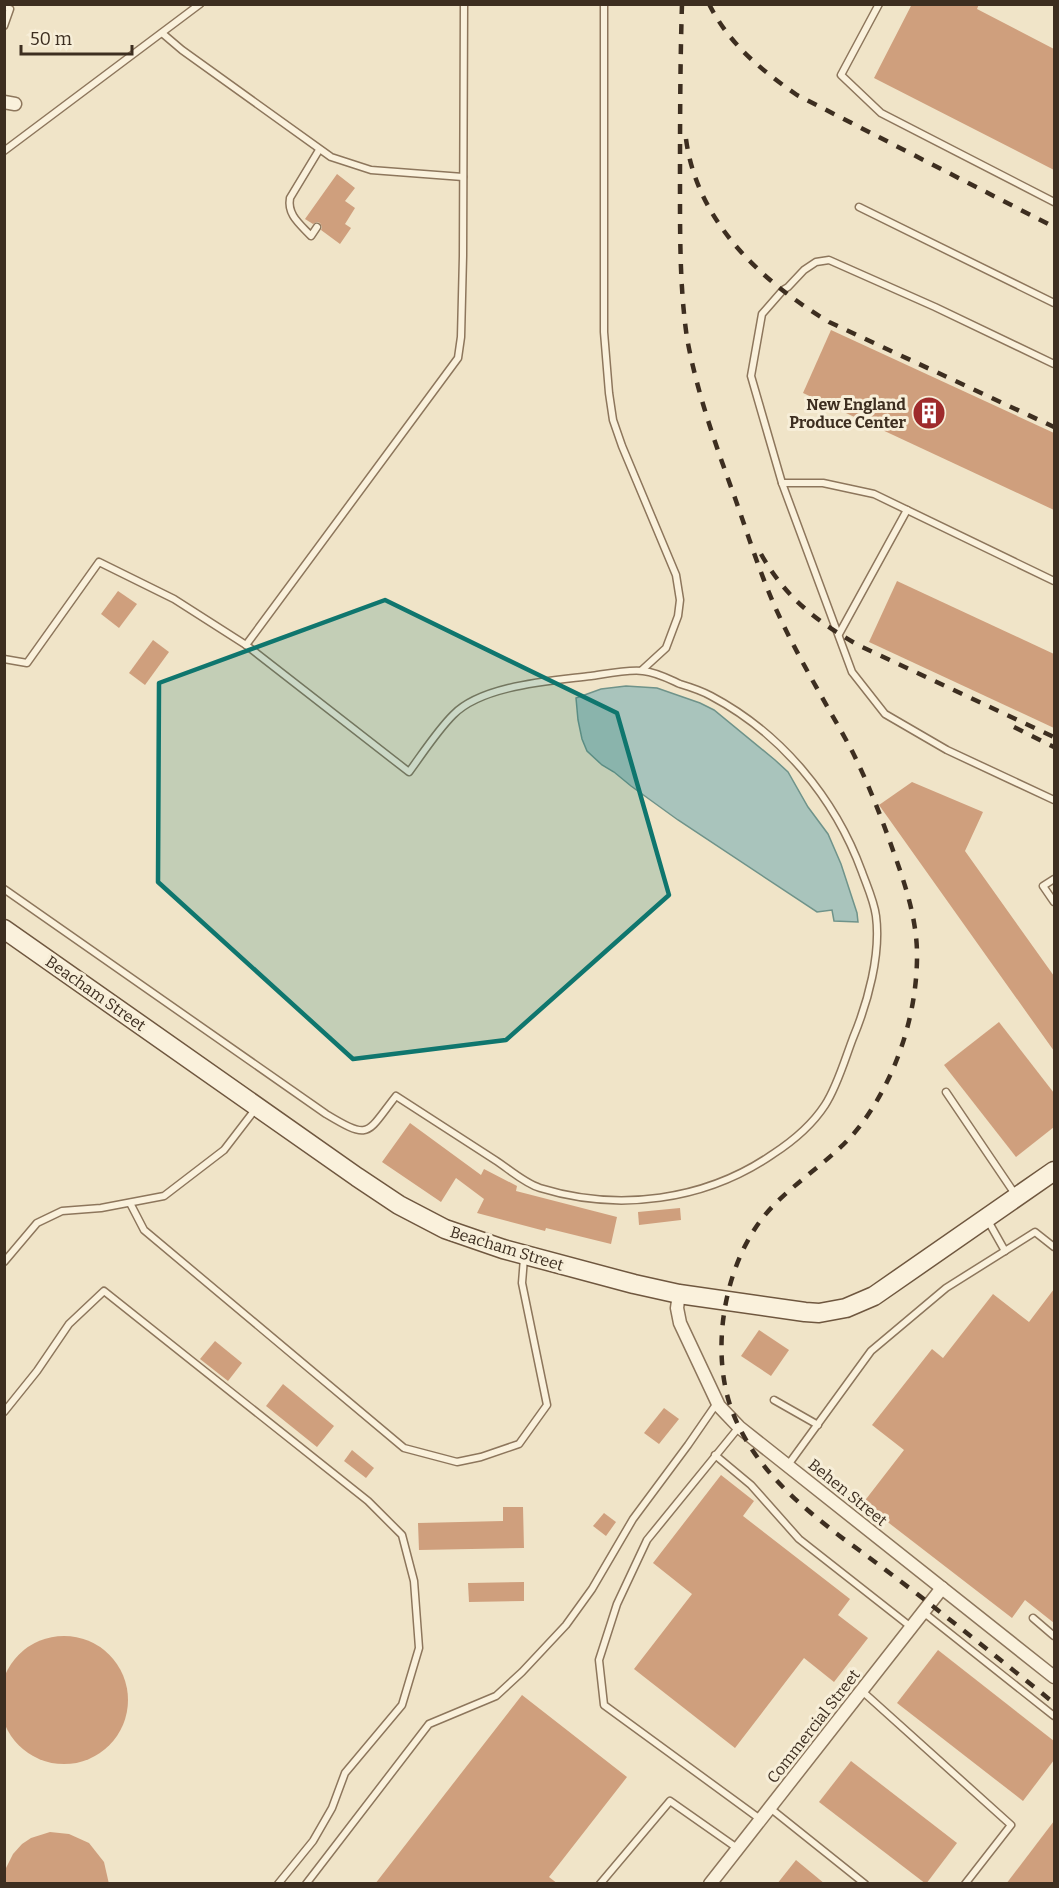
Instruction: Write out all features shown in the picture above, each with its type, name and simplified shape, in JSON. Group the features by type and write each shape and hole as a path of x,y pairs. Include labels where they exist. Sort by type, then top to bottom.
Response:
{"main road":[{"name":"Beacham Street","path":"4,929 371,1187 423,1218 463,1236 524,1255 634,1284 679,1294 805,1312 846,1308 874,1296 1054,1171"}],"street":[{"name":"Behen Street","path":"679,1294 677,1308 680,1323 725,1413 739,1427 1054,1677"},
{"name":"Commercial Street","path":"710,1884 942,1588"}],"lane":[{"path":"4,151 200,4"},
{"path":"246,645 458,358 461,337 464,4"},
{"path":"604,4 604,332 609,393 616,429 676,575 680,600 678,616 666,648 642,670"},
{"path":"879,4 841,75 881,113 1054,202"},
{"path":"4,6 10,9 4,26"},
{"path":"162,33 319,150 350,165 371,170 463,177"},
{"path":"316,227 311,236 292,216 288,206 290,198 319,150"},
{"path":"859,207 1054,303"},
{"path":"1054,364 935,307 829,260 816,262 804,270 762,314 751,376 782,483 852,672 885,714 946,750 1054,800"},
{"path":"782,483 823,483 874,494 1054,581"},
{"path":"839,634 907,510"},
{"path":"4,659 27,663 99,562 174,599 246,645 409,772 453,715 468,703 488,694 540,683 642,670 710,695 764,732 820,790 854,851 876,915 874,969 861,1019 826,1103 807,1127 783,1147 746,1171 718,1184 669,1197 611,1201 572,1197 535,1186 396,1096 370,1129 358,1132 326,1114 4,889"},
{"path":"1054,879 1043,886 1054,902"},
{"path":"946,1092 1017,1197"},
{"path":"4,1262 37,1223 62,1211 101,1208 165,1196 224,1150 257,1107"},
{"path":"130,1203 144,1230 404,1448 457,1462 481,1457 519,1444 547,1405 522,1283 524,1255"},
{"path":"987,1219 1005,1251"},
{"path":"788,1465 871,1351 946,1288 1035,1232 1054,1247"},
{"path":"4,1412 37,1371 69,1324 104,1291 368,1501 402,1535 414,1581 419,1648 402,1705 345,1773 332,1808 312,1841 278,1884"},
{"path":"774,1400 818,1425"},
{"path":"306,1884 429,1724 496,1696 566,1625 592,1589 633,1519 718,1403"},
{"path":"739,1427 651,1534 617,1604 599,1660 604,1705 760,1820"},
{"path":"715,1455 751,1485 799,1539 911,1627"},
{"path":"923,1612 1054,1716"},
{"path":"1033,1618 1054,1636"},
{"path":"861,1691 1011,1825 965,1884"},
{"path":"600,1884 670,1801 737,1848"},
{"path":"769,1808 865,1884"}],"highlighted area":[{"path":"385,600 617,713 669,895 506,1040 353,1059 158,882 159,683"}],"water":[{"path":"626,686 657,688 714,710 788,772 808,807 828,834 841,864 858,922 834,921 832,910 817,912 678,820 602,765 587,751 578,720 576,698 601,689"}],"building":[{"path":"912,4 979,4 977,9 1054,49 1054,170 874,78"},
{"path":"337,174 355,188 345,201 355,208 345,224 351,228 340,244 321,230 320,223 313,224 305,219"},
{"name":"New England Produce Center","path":"831,330 1054,433 1054,510 803,393"},
{"path":"897,581 1054,654 1054,728 869,642"},
{"path":"118,591 137,604 119,628 101,614"},
{"path":"153,640 169,652 145,685 129,673"},
{"path":"912,782 983,812 965,851 1054,976 1054,1051 879,805"},
{"path":"999,1022 1054,1093 1054,1127 1016,1157 944,1065"},
{"path":"410,1123 481,1175 484,1169 517,1186 516,1191 617,1217 611,1244 546,1228 545,1231 477,1213 484,1199 456,1178 441,1202 382,1162"},
{"path":"680,1208 681,1220 639,1225 638,1212"},
{"path":"1054,1289 1054,1623 1025,1600 1012,1618 863,1503 904,1450 872,1425 932,1349 943,1358 993,1294 1029,1322"},
{"path":"759,1330 789,1350 771,1376 741,1356"},
{"path":"215,1341 242,1363 228,1381 200,1359"},
{"path":"283,1384 334,1426 317,1447 266,1406"},
{"path":"664,1408 679,1419 659,1444 644,1433"},
{"path":"352,1450 374,1468 366,1478 344,1461"},
{"path":"721,1475 754,1501 743,1516 850,1599 838,1615 868,1638 834,1682 804,1658 735,1748 634,1669 692,1594 653,1563"},
{"path":"503,1507 523,1507 524,1548 419,1550 418,1523 503,1521"},
{"path":"604,1513 616,1522 606,1536 593,1526"},
{"path":"524,1582 524,1601 469,1602 468,1583"},
{"path":"64,1636 88,1641 109,1655 123,1676 128,1700 123,1724 109,1745 88,1759 64,1764 40,1759 19,1745 5,1724 0,1700 5,1676 19,1655 40,1641"},
{"path":"938,1650 1054,1741 1054,1760 1023,1801 897,1703"},
{"path":"522,1695 627,1777 549,1877 558,1884 375,1884"},
{"path":"851,1761 957,1843 926,1884 819,1802"},
{"path":"1054,1821 1054,1884 1006,1884"},
{"path":"50,1832 69,1834 89,1843 104,1862 109,1884 4,1884 4,1872 13,1854 31,1838"},
{"path":"796,1860 825,1884 777,1884"}],"railway":[{"path":"682,4 681,265 687,338 696,379 721,459 772,600 799,656 850,747 880,814 910,903 917,951 914,997 909,1020 903,1043 885,1087 851,1137 773,1206 757,1226 744,1249 733,1274 722,1329 725,1383 731,1408 751,1448 764,1466 794,1498 1054,1703"},
{"path":"709,4 736,44 771,76 797,95 1054,227"},
{"path":"686,139 703,197 718,223 736,246 780,288 829,322 1054,427"},
{"path":"761,554 791,595 815,617 843,636 1054,737"},
{"path":"1014,727 1054,747"}],"place":[{"name":"New England Produce Center","path":"929,413"}]}
